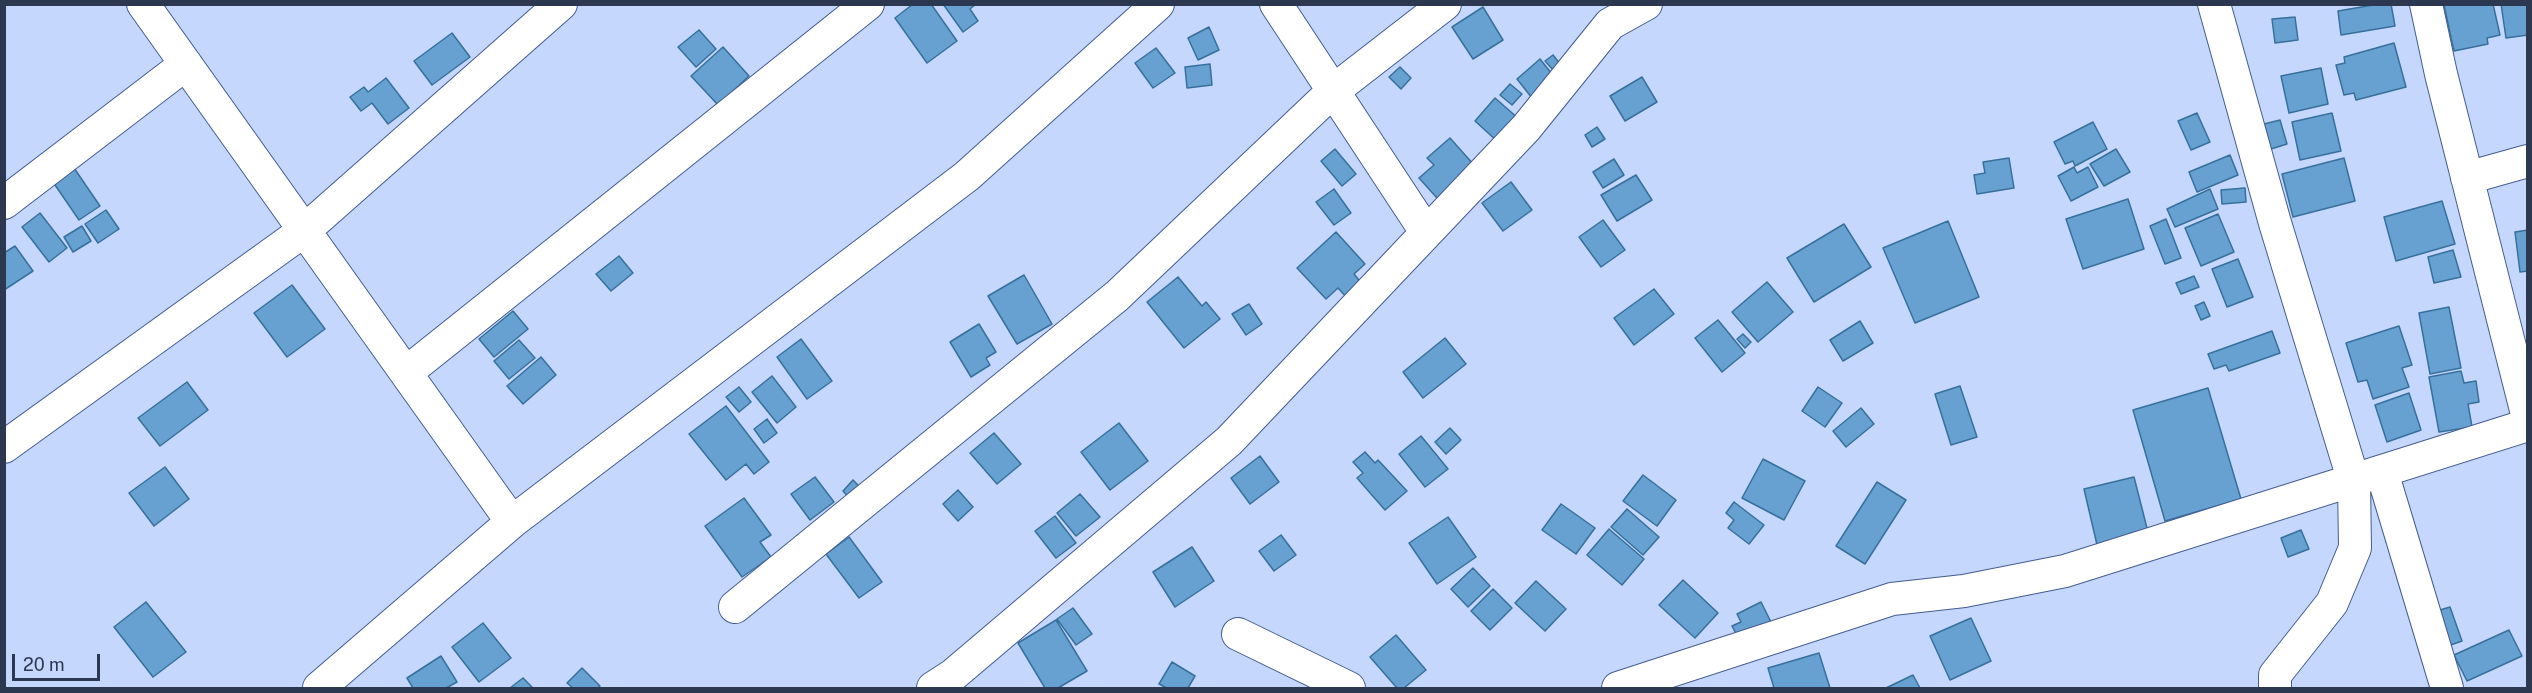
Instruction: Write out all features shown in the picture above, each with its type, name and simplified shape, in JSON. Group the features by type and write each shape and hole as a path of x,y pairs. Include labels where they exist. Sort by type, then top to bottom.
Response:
{"street":[{"path":"143,4 512,522"},
{"path":"4,447 305,230 561,4"},
{"path":"407,372 868,4"},
{"path":"319,688 512,522 967,176 1158,4"},
{"path":"1276,4 1426,232"},
{"path":"735,607 1118,296 1333,91 1445,4"},
{"path":"933,688 952,675 1229,441 1526,128 1610,24 1646,4"},
{"path":"2214,4 2275,223 2447,688"},
{"path":"2426,4 2467,178 2528,418"},
{"path":"4,202 186,64"},
{"path":"2467,178 2528,161"},
{"path":"1618,688 1693,678 1892,599 1964,591 2065,570 2368,477 2528,425"},
{"path":"2275,688 2275,675 2332,603 2355,548 2368,477"},
{"path":"1238,634 1349,688"}],"building":[{"path":"913,4 931,4 957,41 927,63 895,18"},
{"path":"943,4 976,4 970,9 978,21 963,32"},
{"path":"2391,4 2395,26 2341,35 2338,11"},
{"path":"2493,4 2500,35 2487,38 2488,44 2454,51 2444,5"},
{"path":"2501,4 2528,4 2528,35 2506,38"},
{"path":"1483,7 1503,40 1473,59 1452,27"},
{"path":"2295,17 2298,40 2275,43 2272,19"},
{"path":"1209,27 1219,50 1198,60 1188,38"},
{"path":"699,30 716,49 696,67 678,47"},
{"path":"452,33 470,57 432,85 414,61"},
{"path":"2394,43 2406,87 2356,100 2354,93 2344,95 2336,65 2345,63 2344,57"},
{"path":"723,47 749,76 718,105 691,76"},
{"path":"1156,48 1175,73 1153,88 1135,63"},
{"path":"1553,55 1561,65 1554,71 1545,61"},
{"path":"1540,59 1556,79 1532,98 1517,79"},
{"path":"1210,64 1212,85 1187,88 1185,67"},
{"path":"1400,67 1411,78 1401,89 1389,77"},
{"path":"2321,68 2328,104 2289,113 2281,76"},
{"path":"1642,77 1657,102 1625,121 1610,96"},
{"path":"386,78 409,108 388,124 372,103 361,111 350,97 364,87 368,92"},
{"path":"1510,84 1522,94 1512,105 1500,95"},
{"path":"1495,98 1519,119 1498,142 1475,121"},
{"path":"2197,113 2210,142 2191,150 2178,121"},
{"path":"2332,113 2341,151 2300,160 2292,122"},
{"path":"2280,120 2287,144 2271,149 2264,124"},
{"path":"2093,122 2107,149 2075,166 2073,161 2065,164 2054,142"},
{"path":"1597,127 1605,139 1592,147 1585,135"},
{"path":"1450,138 1474,165 1437,198 1419,178 1434,165 1427,158"},
{"path":"1335,149 1356,174 1342,186 1321,161"},
{"path":"2116,149 2130,172 2104,186 2090,164"},
{"path":"2230,155 2238,175 2197,192 2189,172"},
{"path":"2009,158 2014,188 1977,194 1974,175 1985,173 1983,162"},
{"path":"2344,158 2355,201 2293,217 2282,174"},
{"path":"1614,159 1624,175 1603,188 1593,172"},
{"path":"2074,167 2077,173 2088,167 2098,187 2071,201 2058,176"},
{"path":"74,168 100,206 79,220 53,182"},
{"path":"1636,175 1652,200 1617,221 1601,195"},
{"path":"1511,182 1532,210 1503,231 1482,203"},
{"path":"2245,188 2246,202 2222,204 2221,190"},
{"path":"1334,189 1351,213 1334,225 1316,202"},
{"path":"2210,189 2218,209 2175,227 2167,209"},
{"path":"2128,199 2144,249 2083,269 2066,219"},
{"path":"2442,201 2455,244 2396,261 2384,217"},
{"path":"106,210 119,229 98,243 85,224"},
{"path":"40,213 67,248 49,262 22,227"},
{"path":"2218,214 2234,252 2201,266 2185,228"},
{"path":"2166,219 2181,258 2165,264 2150,226"},
{"path":"1603,220 1625,250 1601,267 1579,237"},
{"path":"1948,221 1979,297 1915,323 1883,248"},
{"path":"1844,224 1871,267 1814,302 1787,258"},
{"path":"82,226 91,241 73,252 64,237"},
{"path":"2528,230 2528,271 2520,272 2515,232"},
{"path":"1336,232 1365,264 1354,274 1363,285 1348,299 1338,288 1326,299 1297,268"},
{"path":"15,246 33,271 4,290 4,253"},
{"path":"2453,250 2461,277 2434,283 2428,257"},
{"path":"619,256 633,273 611,291 596,274"},
{"path":"2238,259 2253,297 2227,307 2212,269"},
{"path":"1024,275 1052,324 1017,344 988,296"},
{"path":"2194,276 2199,287 2181,294 2176,283"},
{"path":"1178,277 1202,306 1206,302 1220,319 1184,348 1147,302"},
{"path":"1767,282 1793,312 1758,342 1732,312"},
{"path":"292,285 325,329 287,357 254,313"},
{"path":"1654,289 1674,314 1634,345 1614,318"},
{"path":"2204,302 2210,316 2201,320 2195,306"},
{"path":"1249,304 1262,324 1246,335 1232,314"},
{"path":"2449,307 2461,368 2430,374 2419,313"},
{"path":"513,311 528,329 494,357 479,339"},
{"path":"1718,320 1745,353 1722,372 1695,338"},
{"path":"1860,321 1873,343 1843,361 1830,340"},
{"path":"979,324 996,352 986,358 990,365 971,377 950,342"},
{"path":"2399,326 2412,365 2402,368 2409,387 2373,399 2367,380 2358,382 2346,343"},
{"path":"2272,331 2280,353 2229,371 2226,365 2214,369 2208,354"},
{"path":"1743,334 1751,342 1745,348 1737,339"},
{"path":"1445,338 1466,364 1423,398 1403,372"},
{"path":"801,339 832,381 807,399 777,357"},
{"path":"519,340 535,358 509,379 494,361"},
{"path":"541,357 556,375 523,404 507,386"},
{"path":"2461,371 2464,383 2476,381 2479,402 2468,404 2472,427 2439,432 2429,377"},
{"path":"772,376 796,407 777,423 752,392"},
{"path":"187,382 208,410 160,446 138,418"},
{"path":"1960,386 1977,437 1951,445 1935,394"},
{"path":"739,387 751,402 739,412 726,397"},
{"path":"1818,387 1842,403 1825,427 1802,411"},
{"path":"2208,388 2241,499 2165,521 2133,410"},
{"path":"2409,393 2421,430 2387,442 2375,405"},
{"path":"726,406 769,462 754,474 746,464 726,480 689,434"},
{"path":"1861,408 1874,424 1846,447 1833,431"},
{"path":"767,419 777,433 764,443 754,429"},
{"path":"1119,423 1148,461 1110,490 1081,452"},
{"path":"1450,428 1461,440 1446,454 1435,442"},
{"path":"994,433 1021,464 997,484 970,453"},
{"path":"1421,436 1448,469 1425,487 1399,454"},
{"path":"1365,452 1375,463 1378,460 1407,491 1385,510 1357,478 1363,473 1353,462"},
{"path":"1260,456 1279,482 1250,504 1231,478"},
{"path":"1763,459 1805,481 1784,520 1742,498"},
{"path":"165,467 189,499 154,526 129,493"},
{"path":"1643,475 1676,500 1657,526 1623,501"},
{"path":"815,477 834,502 810,520 791,494"},
{"path":"2134,477 2149,536 2098,549 2084,489"},
{"path":"853,480 862,489 851,500 843,491"},
{"path":"1877,482 1906,500 1865,564 1836,546"},
{"path":"958,490 973,507 958,521 943,504"},
{"path":"1080,494 1100,517 1076,536 1057,513"},
{"path":"744,498 771,535 760,542 771,557 742,577 705,526"},
{"path":"1734,502 1764,525 1749,544 1728,528 1734,520 1726,513"},
{"path":"1561,504 1595,528 1576,554 1542,530"},
{"path":"1627,509 1659,537 1643,555 1611,527"},
{"path":"1055,516 1076,543 1056,558 1035,531"},
{"path":"1448,517 1476,557 1437,584 1409,543"},
{"path":"1609,529 1644,559 1622,585 1587,555"},
{"path":"2301,530 2309,549 2288,557 2281,538"},
{"path":"1281,535 1296,555 1274,571 1259,551"},
{"path":"849,537 882,582 859,598 826,554"},
{"path":"1192,547 1214,581 1175,607 1153,572"},
{"path":"1473,568 1490,586 1468,607 1451,589"},
{"path":"1683,580 1718,613 1695,638 1659,605"},
{"path":"1536,581 1566,609 1545,631 1515,603"},
{"path":"1493,589 1512,608 1490,630 1471,611"},
{"path":"146,602 186,652 153,677 114,627"},
{"path":"1761,602 1775,630 1743,647 1732,626 1741,622 1737,614"},
{"path":"2450,607 2462,641 2442,648 2430,613"},
{"path":"1073,608 1092,634 1076,645 1057,619"},
{"path":"1971,618 1991,661 1950,680 1930,636"},
{"path":"1056,620 1087,671 1058,688 1045,688 1018,643"},
{"path":"483,623 511,658 479,682 452,647"},
{"path":"2509,630 2522,656 2467,681 2454,655"},
{"path":"1396,635 1426,670 1404,688 1397,688 1370,657"},
{"path":"1819,653 1830,688 1774,688 1768,668"},
{"path":"441,656 457,682 446,688 413,688 407,678"},
{"path":"1172,662 1195,676 1188,688 1167,688 1159,684"},
{"path":"582,668 600,686 573,688 567,683"},
{"path":"1913,675 1920,688 1886,688"},
{"path":"523,678 533,688 510,688"}]}
